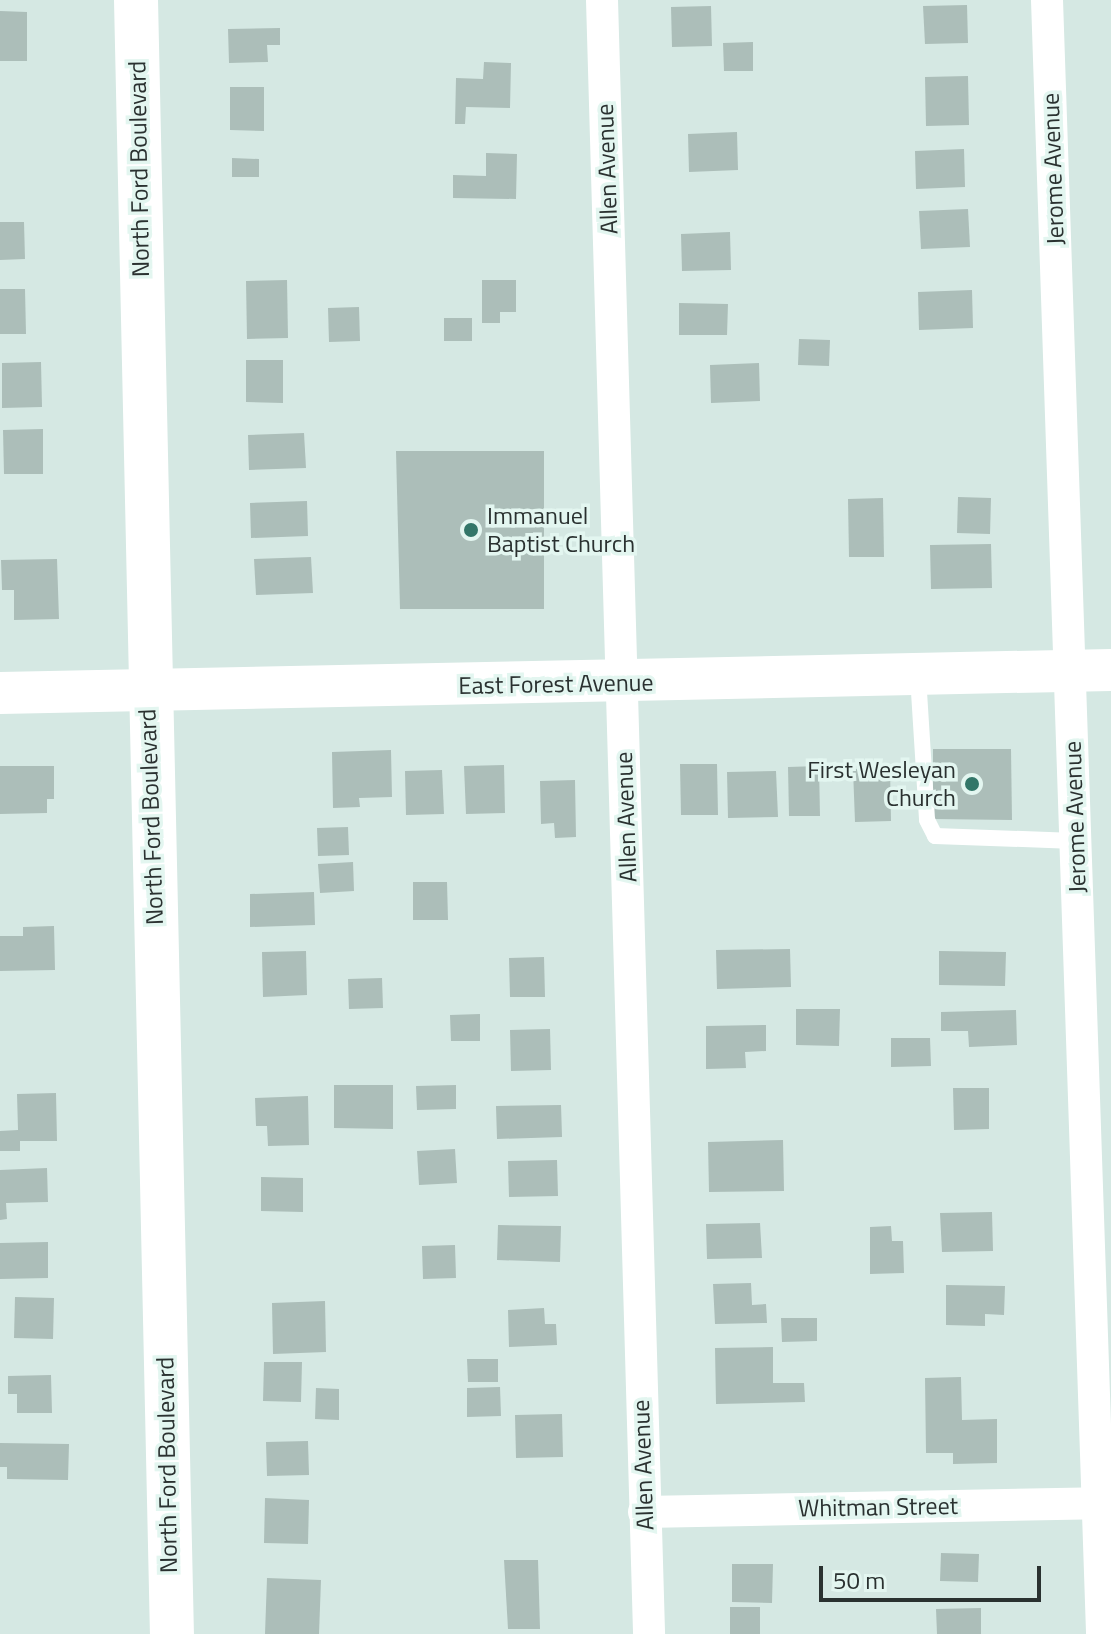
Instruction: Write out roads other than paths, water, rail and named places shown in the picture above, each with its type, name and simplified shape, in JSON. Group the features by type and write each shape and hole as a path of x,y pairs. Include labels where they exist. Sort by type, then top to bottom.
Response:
{"main road":[{"name":"North Ford Boulevard","path":"136,0 147,689 172,1634"}],"street":[{"name":"Allen Avenue","path":"602,0 649,1634"},
{"name":"Jerome Avenue","path":"1047,0 1075,841 1105,1503 1102,1634"},
{"name":"East Forest Avenue","path":"0,693 622,683 1111,670"},
{"name":"Whitman Street","path":"644,1512 1105,1503"}],"lane":[{"path":"918,675 927,820 935,836 1075,841"}],"place":[{"name":"Immanuel Baptist Church","path":"471,530"},
{"name":"First Wesleyan Church","path":"972,784"}]}
